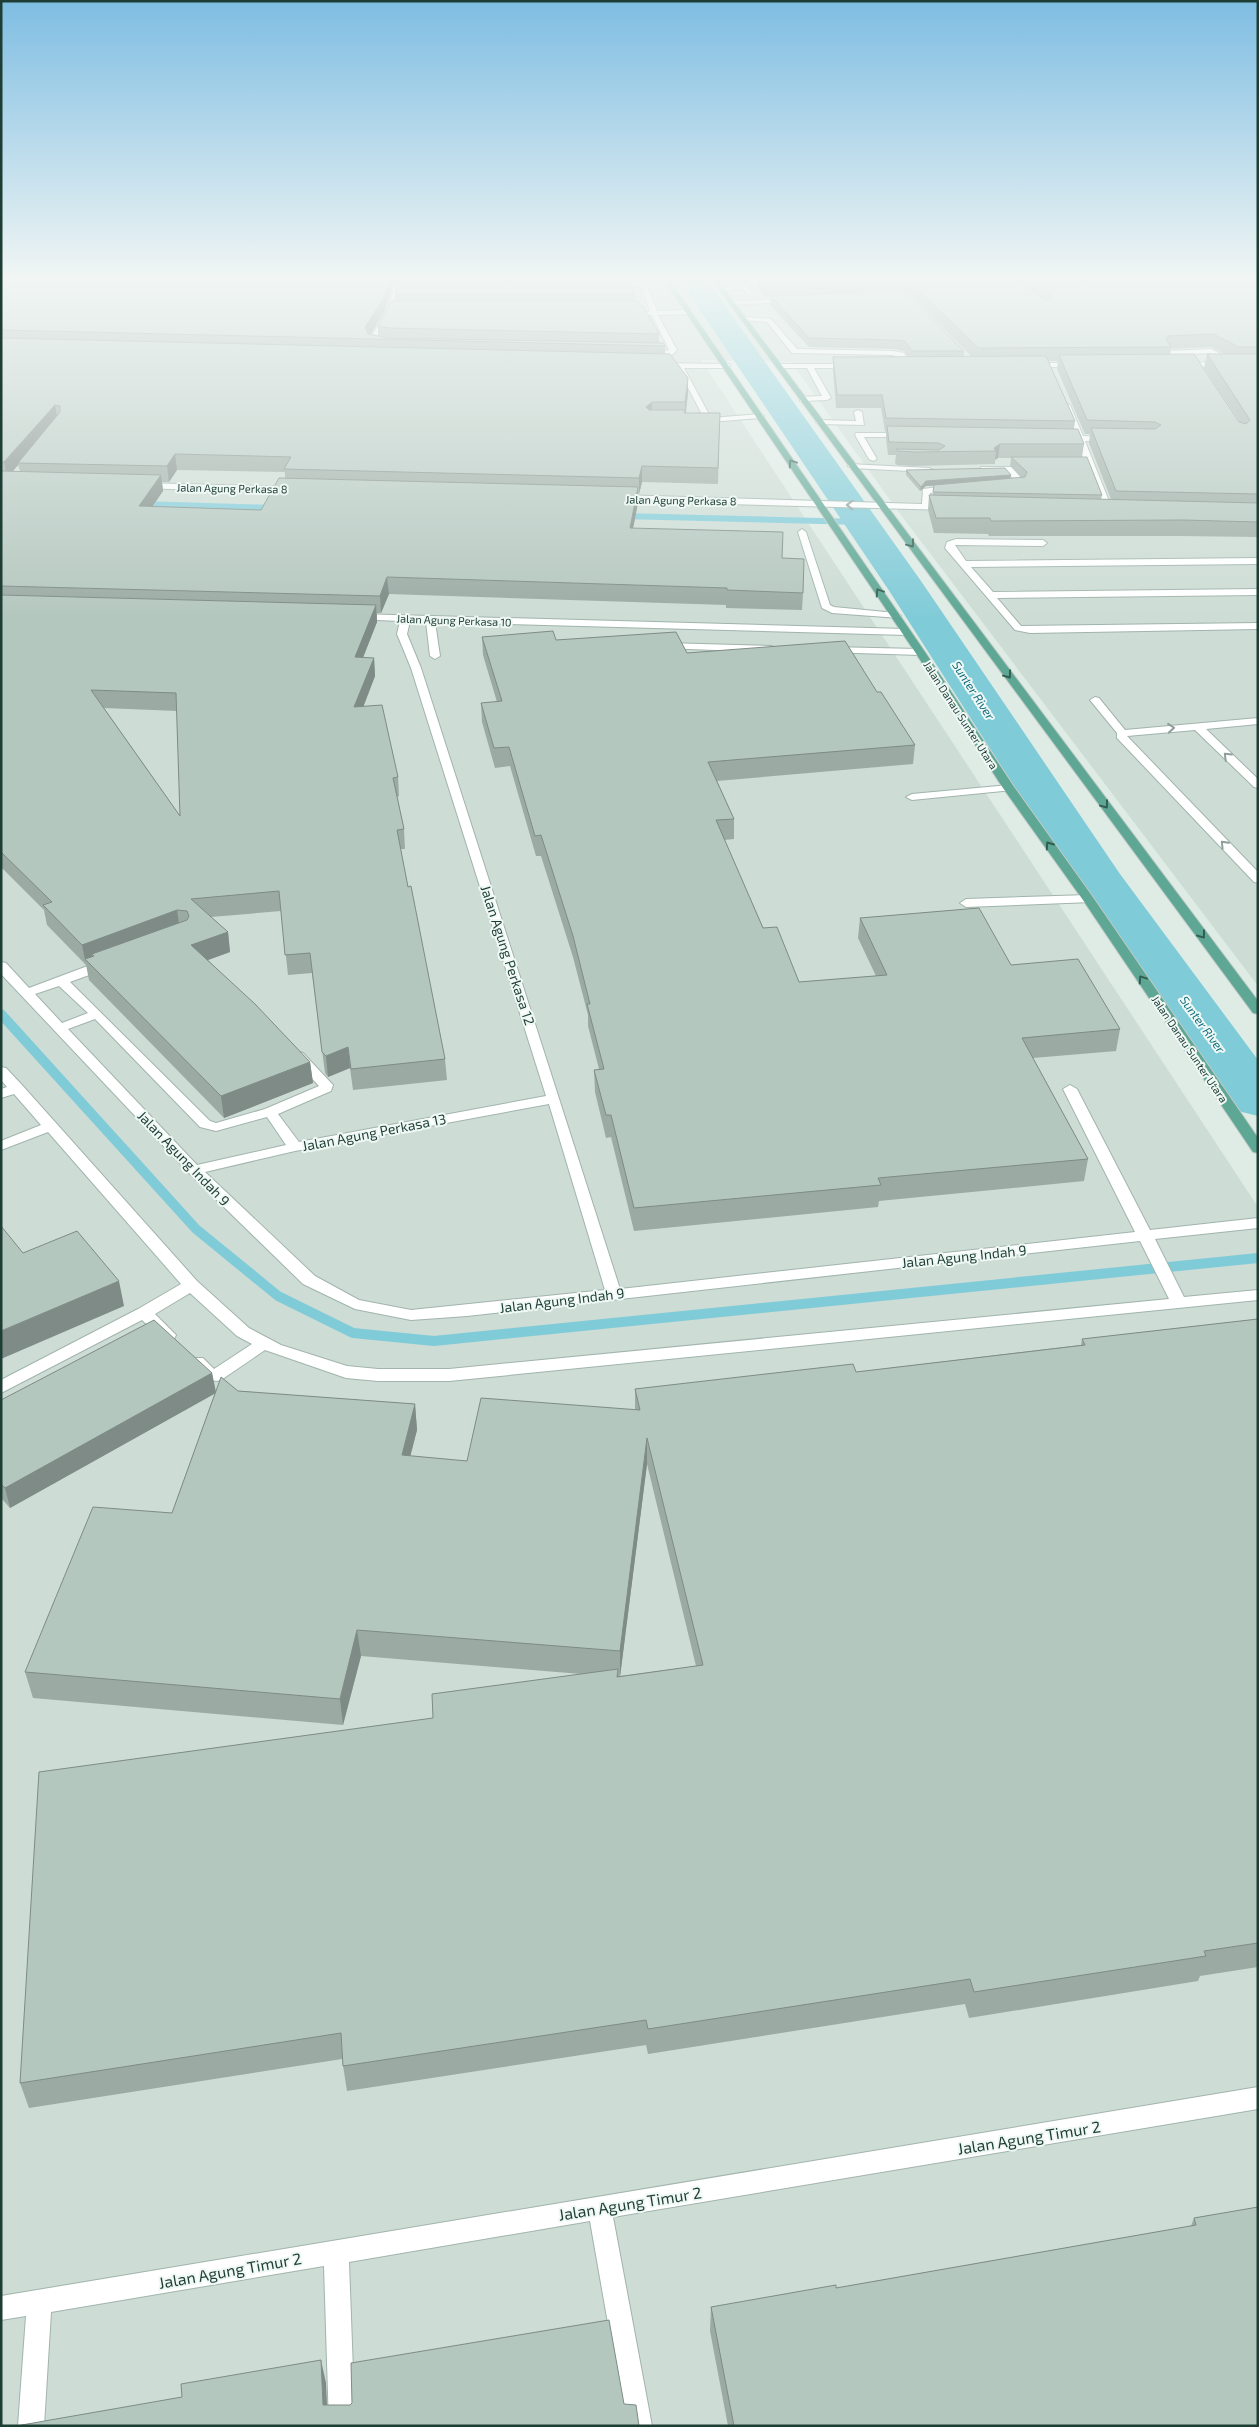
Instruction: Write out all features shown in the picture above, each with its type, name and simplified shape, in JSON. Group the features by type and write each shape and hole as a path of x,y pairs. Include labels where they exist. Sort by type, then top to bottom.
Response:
{"main road":[{"name":"Jalan Danau Sunter Utara","path":"744,392 824,506 834,526 896,616 1009,788 1258,1149"},
{"path":"798,392 1258,1010"}],"street":[{"path":"694,392 709,421"},
{"path":"803,399 827,398 824,392"},
{"path":"1064,399 1090,463 1104,510 1118,511"},
{"path":"820,422 861,423 858,412"},
{"path":"690,421 760,416"},
{"path":"873,459 859,435 912,436"},
{"path":"1051,438 1117,440"},
{"path":"850,462 873,459 922,460"},
{"path":"850,462 914,471 942,470"},
{"path":"996,486 1022,483 1007,468 980,465 1011,462"},
{"path":"1080,463 1090,463"},
{"name":"Jalan Agung Perkasa 8","path":"129,486 299,490"},
{"path":"926,507 926,491 967,487"},
{"name":"Jalan Agung Perkasa 8","path":"609,498 824,506 882,505 954,508"},
{"path":"802,532 824,597 825,606 832,610 896,616"},
{"path":"1043,543 956,542 950,544 950,548 1018,628 1030,630 1258,626"},
{"path":"964,564 1258,561"},
{"path":"990,595 1258,592"},
{"name":"Jalan Agung Perkasa 10","path":"347,617 906,632"},
{"name":"Jalan Agung Perkasa 12","path":"406,618 402,634 416,668 554,1099 614,1294"},
{"path":"430,619 435,656"},
{"path":"638,624 642,635"},
{"path":"654,646 779,649"},
{"path":"818,650 920,652"},
{"path":"1095,700 1122,733 1121,736 1258,879"},
{"path":"1122,733 1258,720"},
{"path":"1197,726 1258,785"},
{"path":"912,797 1009,788"},
{"path":"966,903 1088,900"},
{"path":"27,993 114,961"},
{"name":"Jalan Agung Indah 9","path":"1,966 194,1170 309,1280 355,1304 411,1315 467,1311 1258,1223"},
{"path":"61,980 205,1124 216,1127 270,1112 326,1088 326,1085 286,1044"},
{"path":"60,1028 97,1014"},
{"path":"1,1071 191,1285 243,1332 308,1361 346,1372 378,1376 449,1375 1258,1295"},
{"path":"1,1094 17,1088"},
{"path":"1070,1089 1147,1235 1179,1302"},
{"name":"Jalan Agung Perkasa 13","path":"194,1170 295,1147 554,1099"},
{"path":"270,1112 295,1147"},
{"path":"1,1146 51,1126"},
{"path":"1,1387 144,1312 191,1285"},
{"path":"144,1312 211,1375 215,1376 264,1343"},
{"name":"Jalan Agung Timur 2","path":"1,2308 1258,2098"},
{"path":"600,2208 605,2248 639,2426"},
{"path":"336,2252 342,2426"},
{"path":"31,2426 39,2302"}],"shaded area":[{"path":"1,392 722,392 1258,1207 1258,2426 1,2426"},
{"path":"813,392 1258,392 1258,986 898,511"}],"building":[{"path":"1,392 686,392 685,402 652,402 646,407 649,410 685,410 684,413 720,413 718,468 642,466 639,478 284,469 291,457 175,454 167,466 18,463 60,412 60,406 55,405 4,462 1,462"},
{"path":"837,392 1062,392 1075,421 886,418 882,395 837,395"},
{"path":"1075,392 1219,392 1239,422 1246,424 1250,420 1232,392 1258,392 1258,494 1116,491 1091,428 1155,429 1161,425 1155,422 1087,420"},
{"path":"887,426 1078,429 1084,444 1000,444 994,448 996,451 898,451 896,449 939,450 945,446 939,443 889,442"},
{"path":"1011,457 1087,457 1102,495 933,492 934,485 1025,477 1027,472"},
{"path":"1005,468 1011,475 926,481 921,487 906,470"},
{"path":"1,471 161,475 139,506 261,510 279,478 638,487 630,528 783,532 782,558 804,559 803,593 727,590 727,588 387,577 380,596 1,586"},
{"path":"929,495 1258,503 1258,522 1183,520 991,521 990,518 936,518"},
{"path":"1,595 376,605 355,657 374,658 354,707 382,705 398,777 393,778 404,829 397,830 408,887 411,886 445,1059 351,1069 348,1047 326,1056 322,1052 310,953 285,955 279,891 191,899 228,932 191,945 255,1004 310,1062 221,1096 85,959 94,956 92,954 187,920 189,916 187,911 177,910 82,945 43,905 52,902 1,852","holes":["91,690 176,693 180,816"]},
{"path":"553,631 556,640 676,632 687,653 845,641 877,692 881,692 915,745 708,762 734,819 716,820 763,928 777,927 799,982 887,975 860,918 979,908 1011,965 1078,959 1120,1029 1022,1038 1088,1159 878,1178 881,1185 634,1208 611,1115 606,1115 594,1070 604,1069 587,1004 590,1004 573,936 541,835 535,836 509,747 494,748 481,703 502,701 482,637"},
{"path":"1,1226 23,1253 77,1231 119,1281 1,1331"},
{"path":"1258,1319 1258,1943 1204,1951 1206,1956 974,1992 970,1979 648,2029 646,2020 343,2066 341,2033 20,2083 39,1772 433,1718 432,1694 618,1669 617,1677 703,1665 647,1438 620,1651 357,1630 340,1699 25,1672 93,1507 172,1513 221,1377 238,1391 415,1404 402,1455 467,1461 481,1398 640,1410 635,1389 853,1364 856,1372 1085,1345 1082,1339"},
{"path":"154,1320 212,1373 5,1488 1,1484 1,1400"},
{"path":"1258,2207 1258,2426 734,2426 711,2307 836,2285 836,2288 1196,2225 1194,2218"},
{"path":"609,2320 624,2404 636,2405 639,2426 16,2426 182,2397 181,2384 321,2360 323,2405 350,2405 352,2403 351,2363"}],"waterway":[{"name":"Sunter River","path":"771,392 907,589 1101,883 1258,1099"},
{"path":"142,504 275,508"},
{"path":"622,516 861,522"},
{"path":"1,1014 196,1229 278,1296 353,1333 434,1341 1258,1258"}]}
